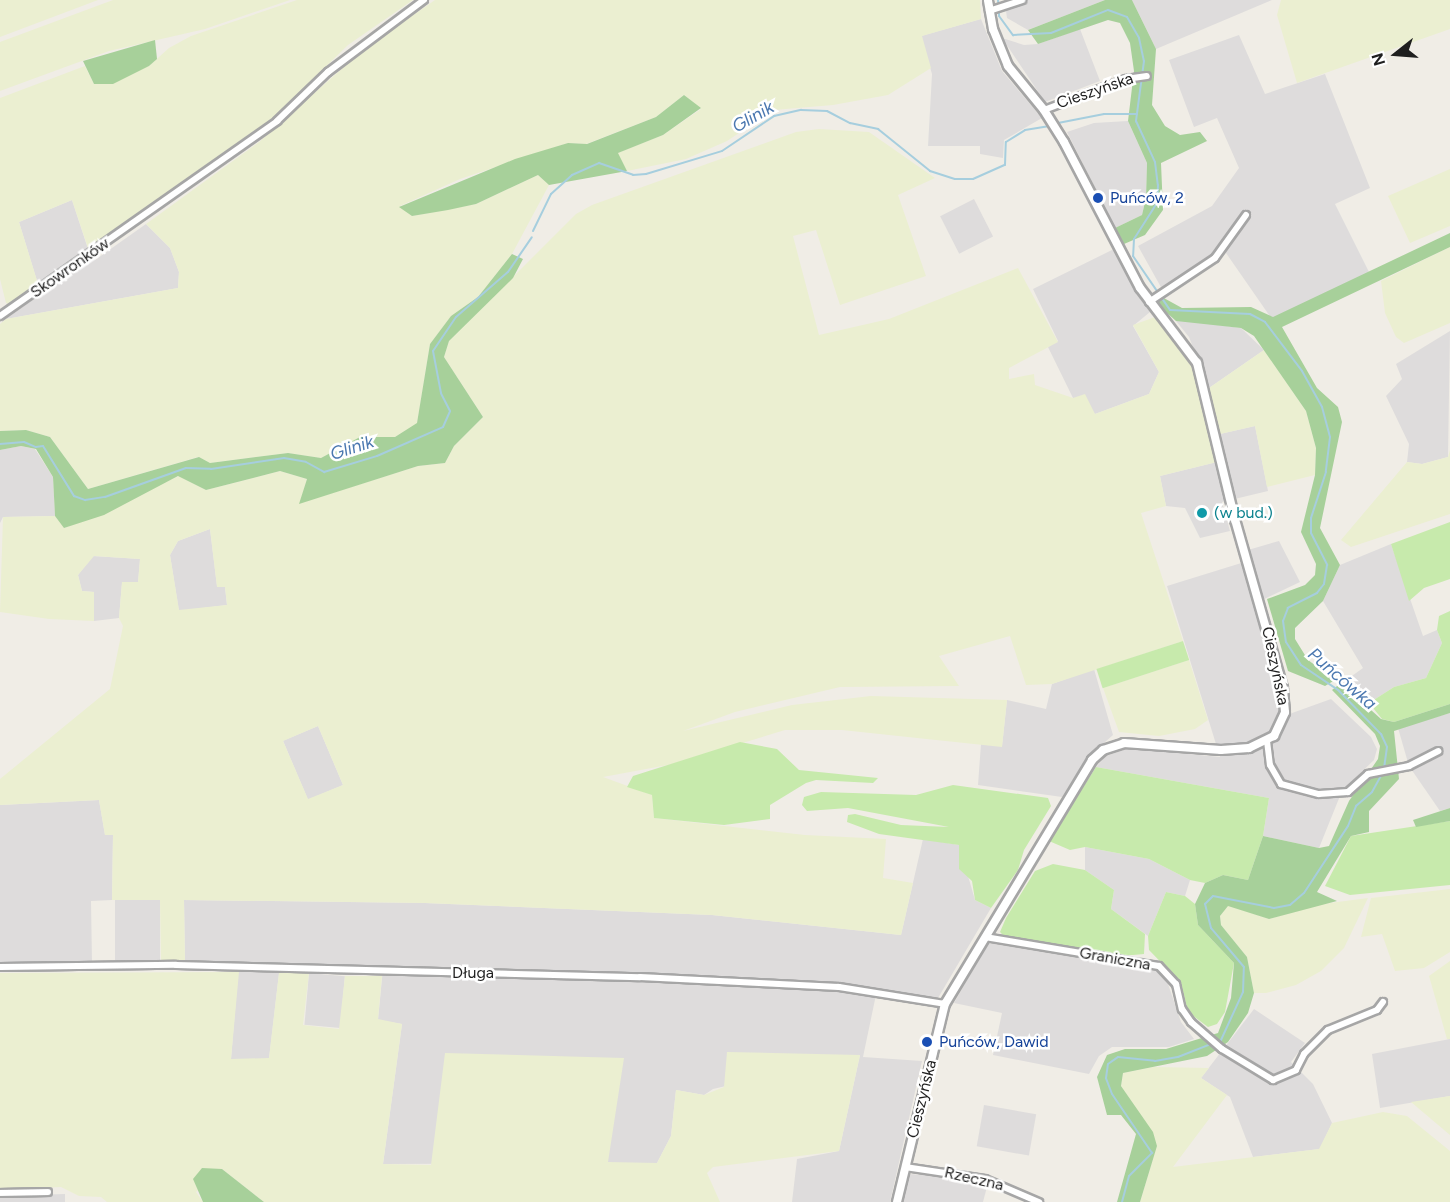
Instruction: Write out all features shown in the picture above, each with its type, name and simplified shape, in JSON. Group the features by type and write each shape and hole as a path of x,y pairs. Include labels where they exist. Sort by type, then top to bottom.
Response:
{"street":[{"name":"Skowronków","path":"0,316 140,220 276,122 336,65 424,0"},
{"name":"Cieszyńska","path":"897,1202 945,1004 1081,777 1103,750 1124,743 1241,750 1268,741 1283,723 1283,688 1229,498 1204,386 1189,347 1151,300 1044,110 1008,66 988,0"},
{"path":"991,10 1022,0"},
{"name":"Cieszyńska","path":"1044,110 1138,75 1147,76"},
{"path":"1151,300 1215,258 1246,215"},
{"path":"1268,741 1273,773 1289,788 1337,795 1348,792 1379,770 1409,766 1438,751"},
{"name":"Graniczna","path":"985,938 1155,964 1171,976 1184,1013 1222,1049 1265,1078 1281,1078 1296,1070 1304,1054 1328,1030 1377,1010 1383,1002"},
{"name":"Długa","path":"0,967 176,965 622,976 839,987 945,1004"},
{"name":"Rzeczna","path":"905,1167 986,1179 1039,1202"},
{"path":"0,1193 48,1192"}],"shaded area":[{"path":"1013,0 1105,0 1028,30 1007,18 1005,4"},
{"path":"1132,0 1272,0 1156,49"},
{"path":"981,19 1002,71 1042,118 1004,140 1003,158 980,154 980,146 928,146 932,74 921,36"},
{"path":"1080,29 1100,81 1045,102 1002,38 1024,45 1038,44"},
{"path":"1239,35 1265,94 1325,74 1370,188 1335,204 1369,272 1276,325 1226,253 1220,250 1162,289 1138,246 1212,206 1239,168 1217,118 1194,127 1169,60"},
{"path":"1128,121 1147,163 1146,198 1142,215 1115,228 1067,132 1094,123"},
{"path":"974,199 993,236 959,254 940,216"},
{"path":"72,200 90,255 95,260 146,224 170,248 179,272 178,288 6,319 41,294 19,222"},
{"path":"1114,249 1150,312 1133,326 1159,372 1149,394 1095,414 1073,398 1047,345 1058,341 1033,289"},
{"path":"1176,321 1241,328 1264,350 1209,388 1189,337"},
{"path":"1450,331 1448,457 1422,464 1407,462 1409,444 1386,396 1402,379 1396,364"},
{"path":"1255,426 1268,491 1222,502 1230,531 1200,538 1185,508 1166,506 1160,476 1225,460 1220,434"},
{"path":"21,446 35,449 53,477 55,516 3,517 0,523 0,450"},
{"path":"210,529 217,586 225,587 227,605 179,611 170,555 178,541"},
{"path":"1279,541 1300,582 1256,603 1281,717 1331,699 1371,737 1377,749 1374,760 1342,791 1319,848 1263,836 1269,798 1096,767 1106,756 1129,748 1220,757 1167,586 1251,560 1248,550"},
{"path":"1391,544 1423,636 1437,630 1442,643 1426,678 1394,687 1369,703 1342,683 1363,668 1323,601 1340,565"},
{"path":"93,556 140,559 138,583 122,583 119,618 94,621 94,592 82,591 78,575"},
{"path":"1094,669 1113,735 1087,758 1062,797 978,785 981,744 1002,746 1007,700 1046,709 1052,684"},
{"path":"1450,713 1450,808 1440,811 1409,766 1398,728"},
{"path":"318,726 343,785 308,800 283,741"},
{"path":"99,800 105,835 113,835 112,900 91,901 92,963 0,964 0,805"},
{"path":"923,839 959,845 975,900 991,908 938,998 877,990 863,1057 922,1061 890,1202 792,1202 797,1159 839,1151 860,1055 713,1089 704,1095 676,1090 671,1136 657,1163 383,1164 402,1024 378,1020 383,968 280,965 269,1059 231,1059 239,962 185,962 184,900 425,903 712,915 901,935"},
{"path":"1085,847 1149,859 1190,880 1185,896 1166,892 1148,936 1111,909 1114,890 1085,870"},
{"path":"115,900 160,900 160,963 115,963"},
{"path":"988,943 1142,966 1158,972 1168,984 1181,1022 1194,1039 1169,1047 1112,1047 1099,1056 1089,1074 993,1055 1002,1013 954,1003"},
{"path":"309,973 345,976 340,1028 304,1025"},
{"path":"1254,1009 1305,1043 1291,1062 1313,1084 1332,1123 1320,1149 1253,1157 1230,1097 1201,1078"},
{"path":"1450,1039 1450,1096 1380,1108 1372,1054"},
{"path":"984,1105 1036,1114 1029,1156 977,1146"},
{"path":"907,1174 968,1177 988,1183 983,1202 901,1202"},
{"path":"65,1194 65,1202 0,1202 0,1196"}],"green space":[{"path":"0,0 98,0 0,37"},
{"path":"113,0 290,0 205,29 109,51 0,91 0,42"},
{"path":"297,0 413,0 348,45 269,122 89,251 72,200 19,222 39,287 10,305 6,303 0,279 0,98 85,66 94,84 149,66 169,48 191,36"},
{"path":"435,0 980,0 981,19 922,36 931,68 888,95 833,105 774,110 727,141 686,159 627,171 617,153 663,135 701,109 684,95 656,117 586,144 568,143 460,179 400,206 412,216 476,204 538,175 549,185 512,254 478,297 451,316 430,344 417,424 395,437 360,438 321,458 288,453 210,463 198,457 88,489 50,437 26,430 0,431 0,324 6,319 178,288 179,272 170,248 146,224 259,142 363,50"},
{"path":"1105,0 1132,0 1156,49 1152,105 1165,126 1180,135 1200,132 1207,141 1161,163 1163,210 1145,235 1124,244 1115,228 1142,215 1146,198 1147,163 1128,121 1134,71 1130,43 1120,23 1108,20 1038,44 1028,30"},
{"path":"1281,0 1450,0 1450,29 1297,83 1277,15"},
{"path":"155,40 157,59 149,66 113,84 94,84 83,61"},
{"path":"684,95 701,108 663,135 618,153 627,171 549,185 538,175 476,204 412,216 399,207 515,159 568,143 587,144 656,117"},
{"path":"819,129 869,132 935,178 898,195 926,276 840,305 816,230 793,236 819,335 889,319 1018,268 1058,342 1009,368 1009,379 1034,374 1035,385 1073,398 1085,394 1095,414 1149,394 1159,372 1133,325 1155,317 1192,359 1217,462 1160,476 1166,506 1141,513 1183,641 1052,684 1026,685 1010,636 939,656 959,686 840,687 735,712 683,731 792,705 871,696 1007,700 1002,747 842,730 785,730 673,764 603,777 652,795 654,818 805,835 886,839 883,878 913,883 901,935 712,915 425,903 184,900 185,962 161,961 160,900 112,900 113,835 105,835 99,800 0,805 0,779 110,689 123,626 119,618 122,582 138,582 140,559 94,556 78,575 82,591 94,592 94,621 49,619 0,612 3,517 55,516 65,528 179,476 206,490 280,471 307,479 300,503 418,466 445,463 454,446 483,417 444,357 449,341 576,214 592,205 796,132","holes":["210,529 217,587 225,587 227,605 179,610 170,555 178,541","318,726 343,785 308,799 283,741"]},
{"path":"1450,169 1450,226 1410,243 1388,196"},
{"path":"1450,233 1450,247 1282,327 1317,388 1338,407 1342,422 1320,528 1340,565 1323,601 1295,628 1295,639 1308,660 1335,680 1325,686 1288,671 1267,599 1305,585 1315,575 1316,564 1301,532 1315,475 1316,448 1306,411 1254,336 1241,328 1176,321 1156,303 1162,297 1182,308 1251,307 1273,317"},
{"path":"1450,247 1450,323 1404,343 1396,337 1385,313 1381,281"},
{"path":"512,254 523,259 513,278 449,341 444,357 483,417 454,446 445,463 418,466 299,504 307,479 280,471 206,490 178,476 104,515 64,528 55,516 53,477 36,449 21,446 0,450 0,431 26,430 50,437 88,489 199,457 210,463 288,453 321,458 360,437 395,437 417,423 430,344 451,316 478,297"},
{"path":"1264,350 1306,411 1316,448 1315,475 1267,487 1255,426 1220,434 1209,388"},
{"path":"1450,450 1450,514 1351,547 1341,540 1407,462 1422,464 1448,457"},
{"path":"1450,522 1450,579 1424,588 1409,601 1391,544"},
{"path":"1450,611 1450,704 1394,722 1382,719 1369,703 1394,687 1426,678 1442,643 1437,630 1439,616"},
{"path":"1183,641 1189,660 1103,688 1096,669"},
{"path":"1189,660 1208,720 1195,729 1159,736 1119,732 1103,688"},
{"path":"1341,683 1381,719 1394,722 1450,704 1450,713 1394,731 1399,779 1369,811 1369,832 1351,836 1317,892 1337,901 1269,919 1228,906 1220,916 1221,925 1247,957 1254,993 1248,1013 1228,1042 1207,1056 1123,1073 1121,1086 1153,1132 1157,1146 1140,1202 1117,1202 1136,1134 1121,1115 1107,1115 1097,1077 1107,1055 1125,1049 1166,1049 1218,1033 1231,998 1234,963 1198,925 1195,904 1205,883 1223,875 1248,880 1263,836 1319,848 1329,846 1349,801 1378,759 1380,746 1375,734 1332,690"},
{"path":"740,742 777,749 799,770 878,778 873,783 816,780 806,783 770,805 770,819 724,825 654,818 652,795 627,787 633,776"},
{"path":"1096,767 1269,798 1263,836 1248,880 1223,875 1205,883 1190,880 1149,859 1085,847 1070,850 1049,841"},
{"path":"953,785 1048,798 1051,806 1024,850 1018,870 991,908 975,900 972,881 959,869 959,845 879,834 847,822 848,815 855,814 901,825 949,827 848,808 807,811 802,805 804,797 821,792 916,795"},
{"path":"1450,808 1450,821 1416,827 1413,820"},
{"path":"1450,821 1450,885 1350,895 1325,886 1351,836"},
{"path":"1053,864 1085,870 1114,890 1111,909 1145,934 1144,954 1122,956 1005,937 1000,932 1006,918 1035,871"},
{"path":"1450,889 1450,952 1424,968 1395,971 1382,934 1361,937 1371,898"},
{"path":"1166,892 1185,896 1195,904 1198,925 1234,963 1225,1012 1217,1024 1208,1027 1188,1012 1181,983 1149,950 1148,936"},
{"path":"1368,898 1344,948 1321,971 1296,985 1266,993 1254,993 1247,957 1221,925 1220,916 1228,905 1269,919 1315,905"},
{"path":"1450,961 1450,1039 1447,1039 1429,976"},
{"path":"239,972 231,1059 269,1058 279,973 309,973 303,1025 339,1029 345,976 382,976 378,1019 402,1024 383,1164 431,1165 445,1053 624,1058 608,1162 657,1163 671,1136 676,1090 704,1095 724,1087 727,1052 860,1055 839,1151 713,1167 707,1173 720,1202 264,1202 222,1169 196,1192 203,1202 107,1202 101,1197 79,1196 61,1187 0,1190 0,973"},
{"path":"1153,1067 1209,1068 1201,1078 1227,1095 1173,1167 1319,1149 1332,1123 1383,1112 1407,1116 1450,1151 1450,1202 1140,1202 1157,1146 1121,1086 1123,1073"},
{"path":"1450,1096 1450,1135 1411,1102"},
{"path":"202,1168 222,1169 264,1202 203,1202 193,1179"}],"waterway":[{"name":"Puńcówka","path":"998,0 999,16 1013,35 1051,33 1108,10 1127,17 1139,38 1144,61 1136,121 1155,162 1158,185 1157,203 1134,239 1133,256 1170,310 1250,314 1265,322 1302,371 1322,407 1330,437 1326,472 1311,518 1311,533 1327,565 1324,584 1317,593 1288,608 1283,621 1286,642 1301,665 1338,690 1381,734 1387,747 1384,769"},
{"name":"Glinik","path":"533,231 551,194 572,175 599,163 633,175 646,174 722,151 774,116 801,110 827,111 850,123 878,129 930,171 955,179 973,179 1005,165 1006,142 1025,130 1050,126"},
{"name":"Glinik","path":"1058,123 1104,114 1137,114"},
{"name":"Glinik","path":"0,444 24,442 36,447 43,446 74,496 85,500 105,497 186,468 211,469 284,458 306,462 324,472 377,456 443,427 450,411 441,393 433,351 456,317 508,272 532,237"},
{"name":"Puńcówka","path":"1122,1202 1129,1176 1152,1153 1112,1094 1106,1078 1108,1064 1118,1057 1155,1061 1178,1057 1221,1040 1243,992 1244,967 1211,928 1205,904 1213,896 1274,908 1290,905 1304,893 1348,826 1356,806 1372,792 1382,774"}],"place":[{"name":"Puńców, 2","path":"1098,198"},
{"name":"(w bud.)","path":"1202,513"},
{"name":"Puńców, Dawid","path":"927,1042"}]}
